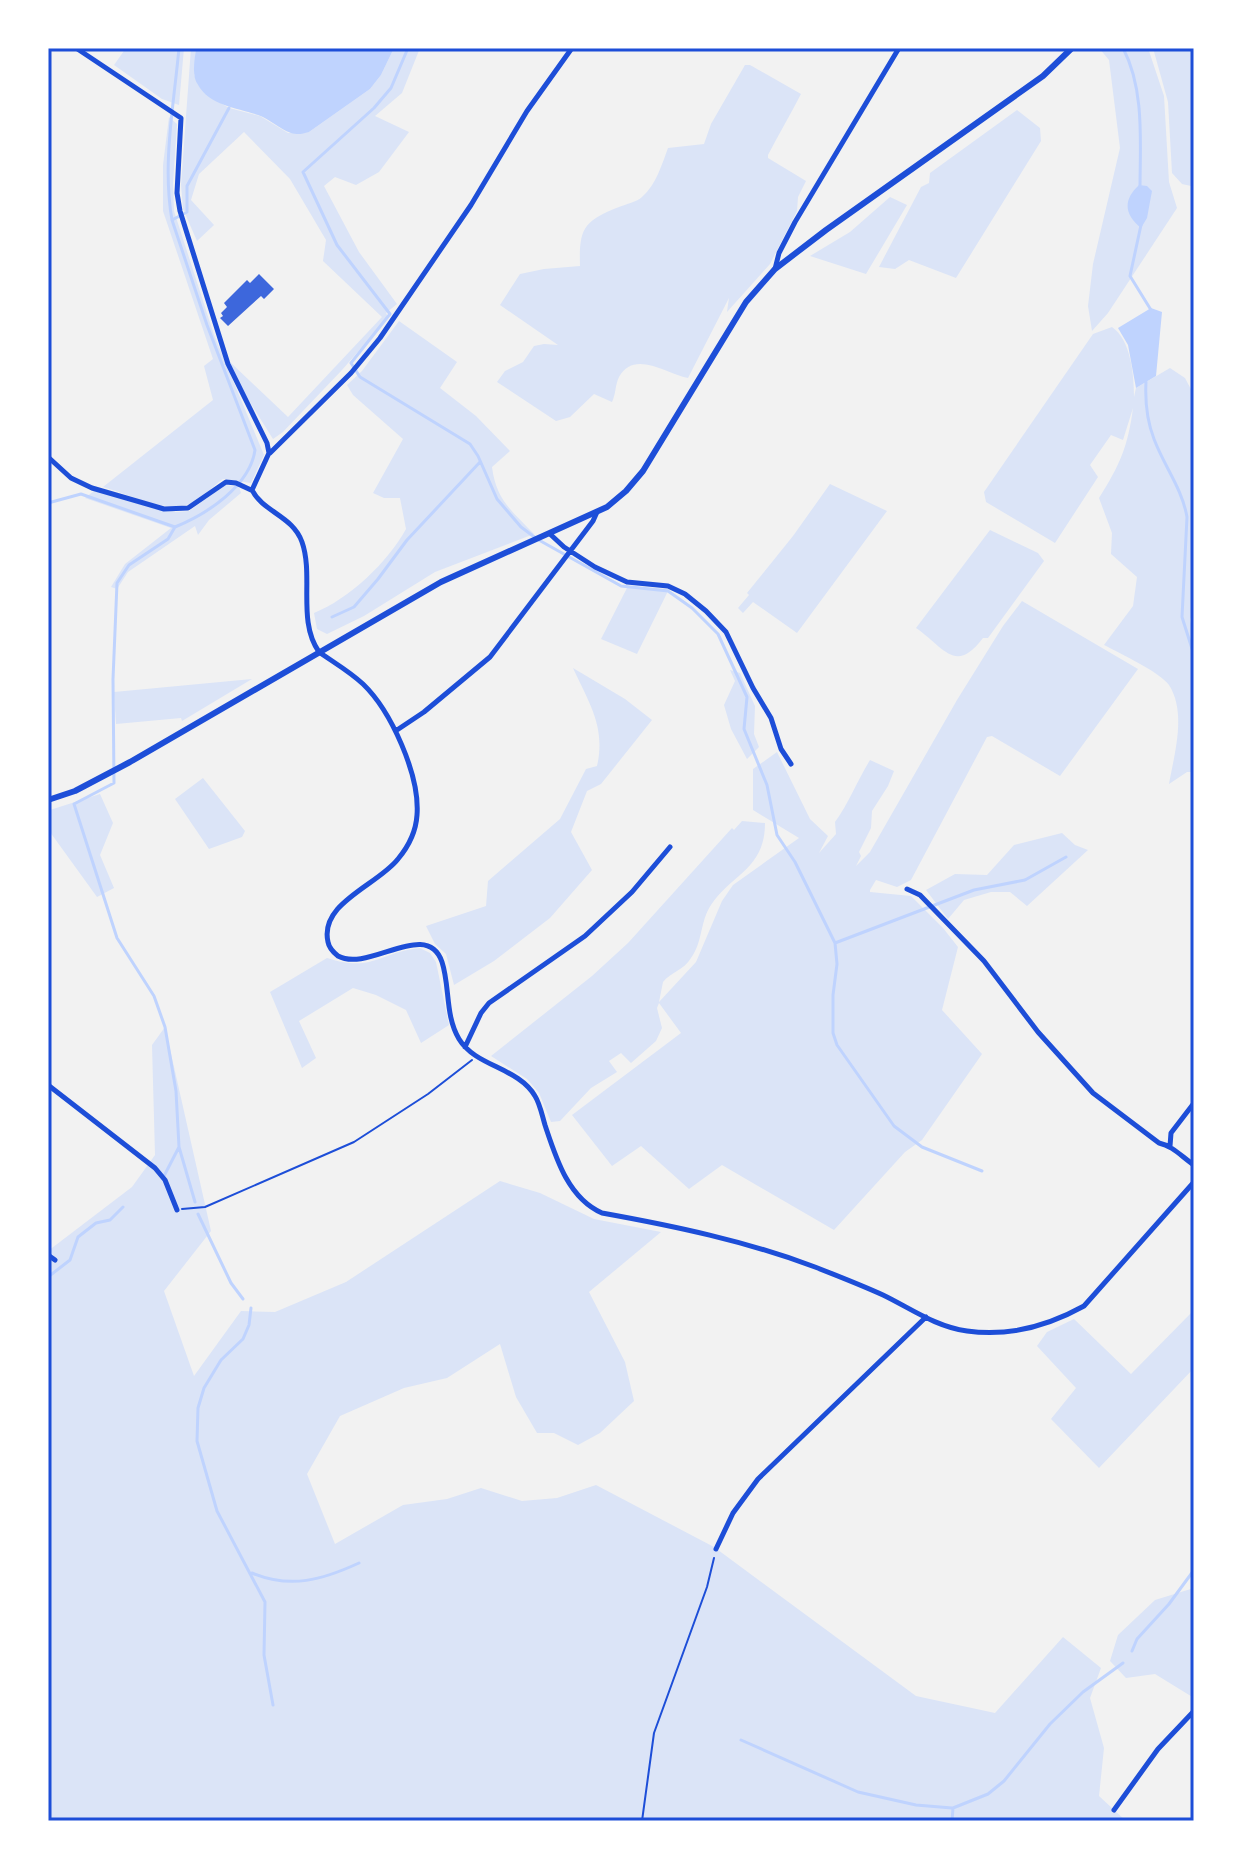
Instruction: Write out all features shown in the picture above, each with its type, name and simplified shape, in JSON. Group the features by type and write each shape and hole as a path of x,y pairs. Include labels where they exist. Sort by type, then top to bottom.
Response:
{"street":[{"path":"76,48 181,118 177,193 180,211 228,364 269,453"},
{"path":"248,489 269,453 351,373 380,338 471,205 527,111 572,48"},
{"path":"775,269 779,253 795,222 899,48"},
{"path":"48,800 75,791 130,762 441,582 597,512 626,491 643,471 746,302 775,269 1043,76 1072,48"},
{"path":"48,457 71,478 92,488 164,509 188,508 222,484 236,483 292,524 302,542 308,616 314,645 364,685 397,730 412,779 417,814 411,840 397,860 379,878 330,915 328,942 333,952 345,959 371,958 406,944 424,945 436,952 441,959 454,1029 465,1047 477,1057 523,1081 536,1097 561,1167 576,1195 590,1208 756,1247 883,1295 946,1326 979,1332 1010,1332 1060,1319 1084,1306 1194,1182"},
{"path":"397,730 424,712 490,657 597,512"},
{"path":"550,534 595,567 627,582 668,586 685,594 706,611 726,632 791,764"},
{"path":"465,1047 489,1003 585,936 632,892 670,847"},
{"path":"907,889 920,895 984,961 1038,1032 1093,1093 1159,1143 1170,1146 1194,1165"},
{"path":"48,1085 155,1168 165,1180 177,1210"},
{"path":"1170,1146 1171,1133 1194,1103"},
{"path":"48,1255 55,1260"},
{"path":"716,1549 733,1513 758,1479 926,1317"},
{"path":"1114,1810 1158,1749 1194,1711"}],"path":[{"path":"177,1210 205,1207 354,1142 428,1094 477,1057"},
{"path":"642,1821 654,1733 707,1587 716,1549"}],"shaded area":[{"path":"126,48 184,48 179,105 162,99 114,65"},
{"path":"191,48 196,48 194,74 198,85 209,96 229,108 260,116 288,133 309,132 370,89 381,75 394,48 420,48 402,93 375,116 409,132 379,172 356,185 335,177 324,186 359,252 397,304 386,313 388,317 342,370 273,439 229,361 288,417 382,317 323,261 326,240 290,179 244,132 199,174 191,200 214,225 197,241 183,209 181,185"},
{"path":"1099,48 1148,48 1164,96 1169,182 1177,208 1108,313 1092,331 1088,306 1093,264 1120,148 1109,60"},
{"path":"1153,48 1194,48 1194,184 1191,186 1182,184 1172,173 1168,102"},
{"path":"745,65 801,94 768,155 768,158 806,181 798,197 797,211 770,264 727,312 729,298 688,378 651,366 633,365 619,377 612,402 594,394 570,417 556,421 497,382 505,371 523,362 534,346 558,345 500,305 520,274 580,266 582,235 586,228 598,217 642,197 655,180 668,148 704,144 711,124"},
{"path":"1017,110 1040,128 1041,141 956,278 909,260 895,269 879,267 921,187 929,183 930,173"},
{"path":"169,117 177,124 174,211 214,335 264,455 251,483 223,479 200,498 181,506 159,505 103,487 213,400 204,366 213,359 163,211 163,165"},
{"path":"890,197 907,205 866,274 810,256 850,232"},
{"path":"399,321 457,362 440,388 476,416 510,451 492,467 494,478 506,504 534,534 435,572 364,616 327,634 317,629 314,613 354,589 389,554 406,529 400,498 384,498 373,493 403,439 353,395 347,385 362,371"},
{"path":"1112,327 1127,349 1134,397 1136,388 1170,368 1185,378 1194,395 1194,608 1190,620 1194,635 1194,772 1187,772 1169,784 1178,721 1169,685 1157,674 1104,645 1133,606 1137,577 1111,554 1112,533 1099,498 1122,455 1133,408 1123,440 1111,435 1090,465 1098,477 1055,543 986,502 984,492 1093,334"},
{"path":"830,484 887,511 797,633 753,602 743,613 738,608 749,595 747,593"},
{"path":"225,485 239,487 241,493 209,520 198,535 195,526 128,572 117,589 111,587 125,564 171,528 85,498 94,491 176,512 189,511"},
{"path":"990,530 1038,553 1044,561 988,638 983,638 965,655 950,654 916,628"},
{"path":"628,586 669,589 637,654 601,639"},
{"path":"1022,601 1138,669 1060,776 992,736 987,737 911,880 897,887 876,880 870,890 911,896 958,947 942,1010 982,1054 922,1140 905,1152 834,1230 722,1165 689,1189 641,1146 612,1166 572,1115 681,1033 659,1003 657,1008 662,1028 656,1041 631,1063 621,1053 609,1061 617,1072 591,1088 560,1121 551,1122 539,1093 527,1079 491,1056 592,976 628,943 732,828 734,830 742,821 765,823 760,851 711,905 695,952 685,965 663,982 659,1002 696,962 722,901 733,885 799,838 753,810 753,769 777,752 810,819 828,836 819,853 836,834 835,822 870,760 894,771 872,811 871,828 856,866 870,852 957,700"},
{"path":"573,668 625,699 652,720 601,784 587,791 571,832 592,870 550,918 494,961 454,985 446,954 435,944 426,926 486,906 488,881 560,819 586,769 597,766 598,727"},
{"path":"730,670 740,673 755,706 754,734 759,747 747,759 731,729 724,705 735,681"},
{"path":"252,679 182,721 181,718 116,724 114,692"},
{"path":"203,778 245,831 242,837 209,849 175,799"},
{"path":"100,794 113,823 100,855 114,888 97,897 50,832 50,810"},
{"path":"1062,833 1075,845 1088,850 1027,906 1010,892 991,892 964,900 948,919 926,890 955,874 987,875 1014,845"},
{"path":"420,948 430,953 436,962 449,1025 421,1043 406,1010 353,988 299,1021 316,1058 302,1068 270,992 327,958 366,962"},
{"path":"165,1027 211,1231 164,1291 194,1376 241,1311 275,1312 346,1282 500,1181 540,1193 594,1219 661,1232 589,1292 625,1362 634,1401 600,1433 578,1445 554,1433 537,1433 516,1397 500,1344 447,1378 404,1388 340,1416 307,1474 335,1544 403,1505 447,1499 481,1488 522,1501 557,1498 596,1485 714,1547 916,1696 995,1713 1063,1637 1101,1668 1090,1698 1104,1748 1099,1796 1126,1821 48,1821 48,1251 132,1187 155,1155 152,1045"},
{"path":"1194,1310 1194,1368 1099,1468 1051,1419 1076,1388 1037,1346 1047,1332 1074,1319 1131,1374"},
{"path":"1194,1588 1194,1698 1155,1674 1126,1678 1110,1661 1118,1635 1155,1600"}],"water":[{"path":"196,48 394,48 381,75 370,89 309,132 298,134 210,98 195,77"},
{"path":"1139,185 1147,186 1152,191 1147,218 1141,228 1131,217 1128,207 1130,196"},
{"path":"1151,308 1162,312 1156,376 1136,388 1128,345 1118,328"}],"building":[{"path":"259,274 274,289 264,299 261,296 228,326 220,318 227,307 224,303 247,280 250,283"}],"waterway":[{"path":"48,503 81,494 175,527 200,515 236,487 245,475 255,450 207,325 172,220 168,177 179,48"},
{"path":"408,48 391,88 374,108 303,172 337,245 390,314 351,363 360,377 470,444 497,499 521,527 537,539 621,586 668,591 692,608 718,634 747,697 744,729 767,785 777,835 795,862 835,943 837,964 833,1033 837,1045 894,1126 922,1147 982,1171"},
{"path":"1123,48 1138,99 1140,189"},
{"path":"172,220 187,212 187,186 229,108"},
{"path":"1141,225 1130,276 1151,310"},
{"path":"1146,382 1147,411 1152,432 1181,496 1187,517 1182,617 1194,655"},
{"path":"332,617 354,607 407,540 480,462"},
{"path":"175,527 168,539 129,565 117,583 113,679 114,783 74,804 117,938 154,996 165,1027 176,1091 179,1147 195,1202"},
{"path":"835,943 974,890 1025,880 1066,857"},
{"path":"164,1176 179,1147"},
{"path":"48,1277 70,1260 78,1237 96,1223 110,1220 123,1207"},
{"path":"198,1214 231,1283 243,1299"},
{"path":"251,1308 243,1339 221,1360 204,1388 198,1408 197,1441 217,1511 265,1602 264,1655 273,1705"},
{"path":"252,1573 280,1581 306,1580 359,1563"},
{"path":"1132,1651 1137,1639 1194,1570"},
{"path":"952,1821 953,1808 988,1794 1004,1781 1050,1724 1083,1692 1123,1663"},
{"path":"741,1740 858,1792 916,1805 952,1808"}]}
